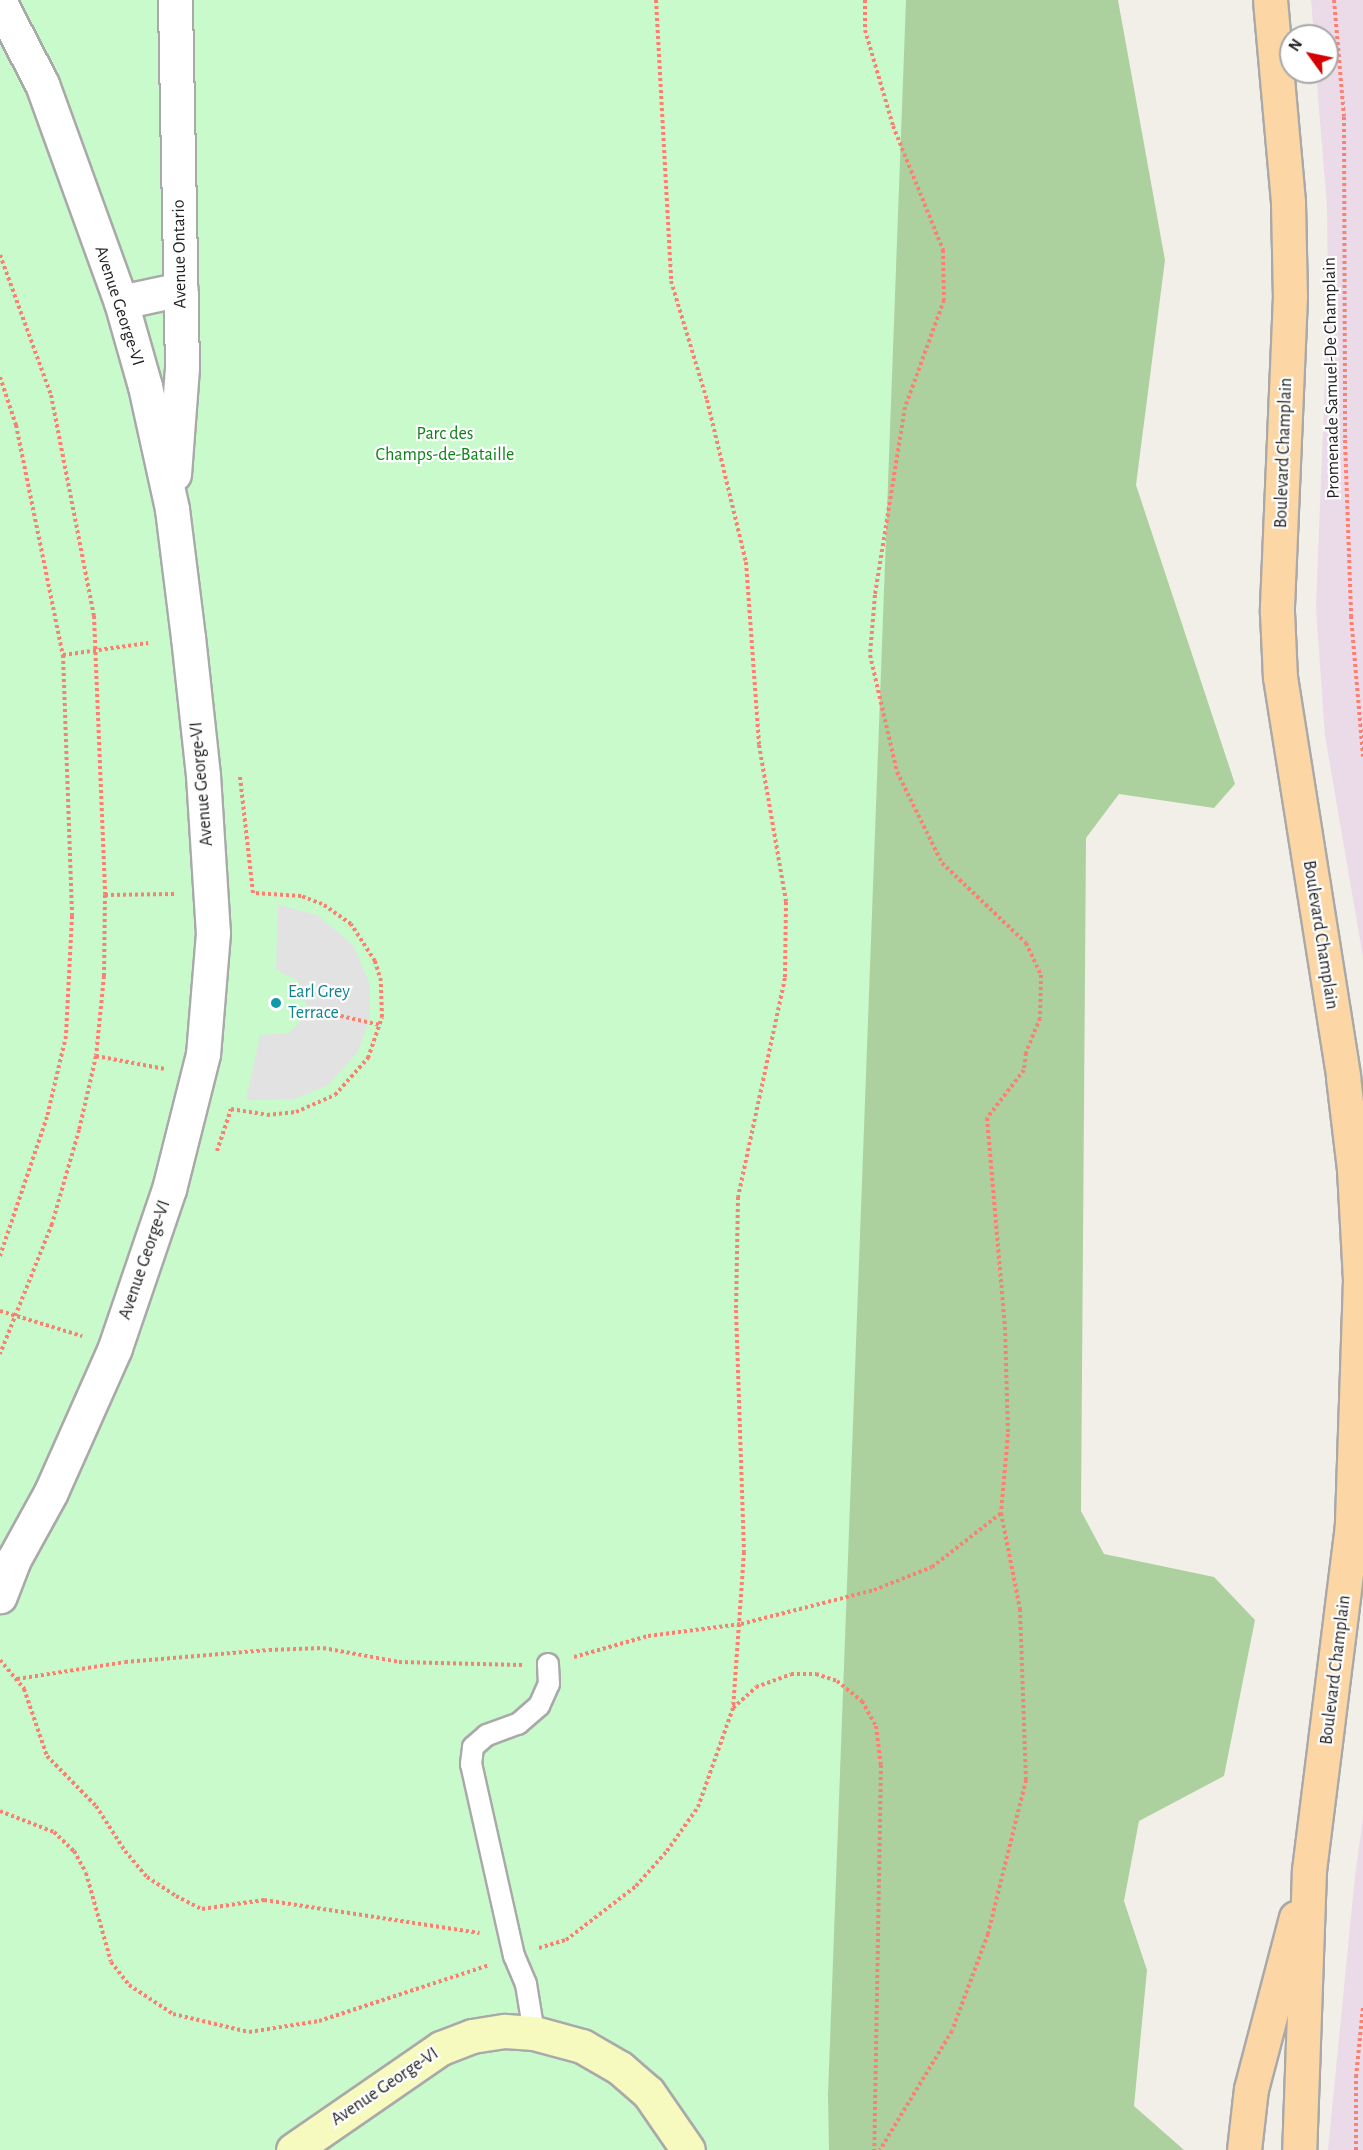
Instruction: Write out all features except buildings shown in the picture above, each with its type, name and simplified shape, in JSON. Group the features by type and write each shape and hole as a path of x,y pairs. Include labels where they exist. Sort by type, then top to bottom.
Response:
{"main road":[{"name":"Boulevard Champlain","path":"1270,0 1288,203 1290,296 1277,612 1280,677 1343,1077 1354,1169 1360,1280 1352,1525 1309,1870 1299,2150"},
{"name":"Boulevard Champlain","path":"1244,2150 1251,2089 1309,1870"}],"street":[{"name":"Avenue Ontario","path":"172,509 182,368 176,0"},
{"name":"Avenue George-VI","path":"0,3 42,84 121,302 145,386 172,509 203,775 213,933 203,1054 169,1189 115,1348 86,1419 7,1567 0,1596"},
{"path":"121,302 181,289"},
{"name":"Avenue George-VI","path":"293,2150 441,2048 472,2036 506,2031 534,2033 582,2046 620,2068 648,2092 688,2150"}],"lane":[{"path":"534,2033 526,1984 514,1956 471,1764 473,1747 487,1735 518,1724 539,1706 549,1684 548,1664"}],"path":[{"path":"0,1811 54,1832 74,1851 86,1873 111,1962 129,1985 174,2014 209,2025 249,2032 319,2021 566,1940 636,1886 659,1860 698,1807 733,1708 741,1624 744,1552 736,1310 738,1197 785,978 786,902 759,745 746,562 707,400 670,280 656,0"},
{"path":"865,0 866,30 893,126 943,250 944,300 905,407 875,595 870,655 897,772 942,863 1026,943 1041,975 1040,1018 1026,1053 1024,1070 987,1118 1005,1327 1008,1434 1001,1513 1020,1609 1026,1780 988,1934 952,2031 880,2150"},
{"name":"Promenade Samuel-De Champlain","path":"1334,0 1344,117 1345,440 1351,616 1363,756"},
{"path":"0,255 51,395 94,616 105,895 104,976 96,1056 52,1224 0,1354"},
{"path":"0,377 16,425 63,655 72,916 66,1036 47,1117 0,1256"},
{"path":"63,655 148,643"},
{"path":"216,1153 231,1109 267,1115 296,1112 335,1095 368,1058 380,1025 381,981 364,939 351,924 322,904 301,897 253,893 239,765"},
{"path":"105,895 174,894"},
{"path":"323,1012 380,1025"},
{"path":"96,1056 168,1070"},
{"path":"0,1311 86,1338"},
{"path":"16,1679 125,1662 269,1650 323,1648 399,1662 488,1667 548,1664 648,1636 741,1624 820,1606 932,1567 1001,1513"},
{"path":"0,1660 16,1679 47,1756 96,1806 124,1851 147,1877 176,1896 202,1909 264,1900 474,1930 514,1956"},
{"path":"733,1708 756,1687 791,1674 816,1674 837,1681 862,1701 876,1726 881,1765 874,2150"},
{"path":"1356,2150 1356,2077 1363,2007"}],"shaded area":[{"path":"1311,0 1363,0 1363,957 1325,736 1316,608 1328,298 1327,206 1317,84 1339,84 1339,24 1313,24"},
{"path":"278,905 317,915 353,945 370,984 370,1017 358,1052 328,1085 294,1099 246,1100 260,1035 289,1033 303,1018 307,1007 298,981 276,969"},
{"path":"1363,1818 1363,2150 1328,2150 1355,1876"}],"green space":[{"name":"Parc des Champs-de-Bataille","path":"0,0 906,0 828,2095 829,2150 0,2150"},
{"name":"Parc des Champs-de-Bataille","path":"216,0 1118,0 1165,260 1136,485 1235,784 1214,808 1119,794 1086,838 1081,1511 1104,1554 1214,1577 1255,1620 1224,1776 1139,1821 1124,1901 1147,1970 1134,2106 1184,2150 12,2150"}],"place":[{"name":"Earl Grey Terrace","path":"276,1003"}]}
